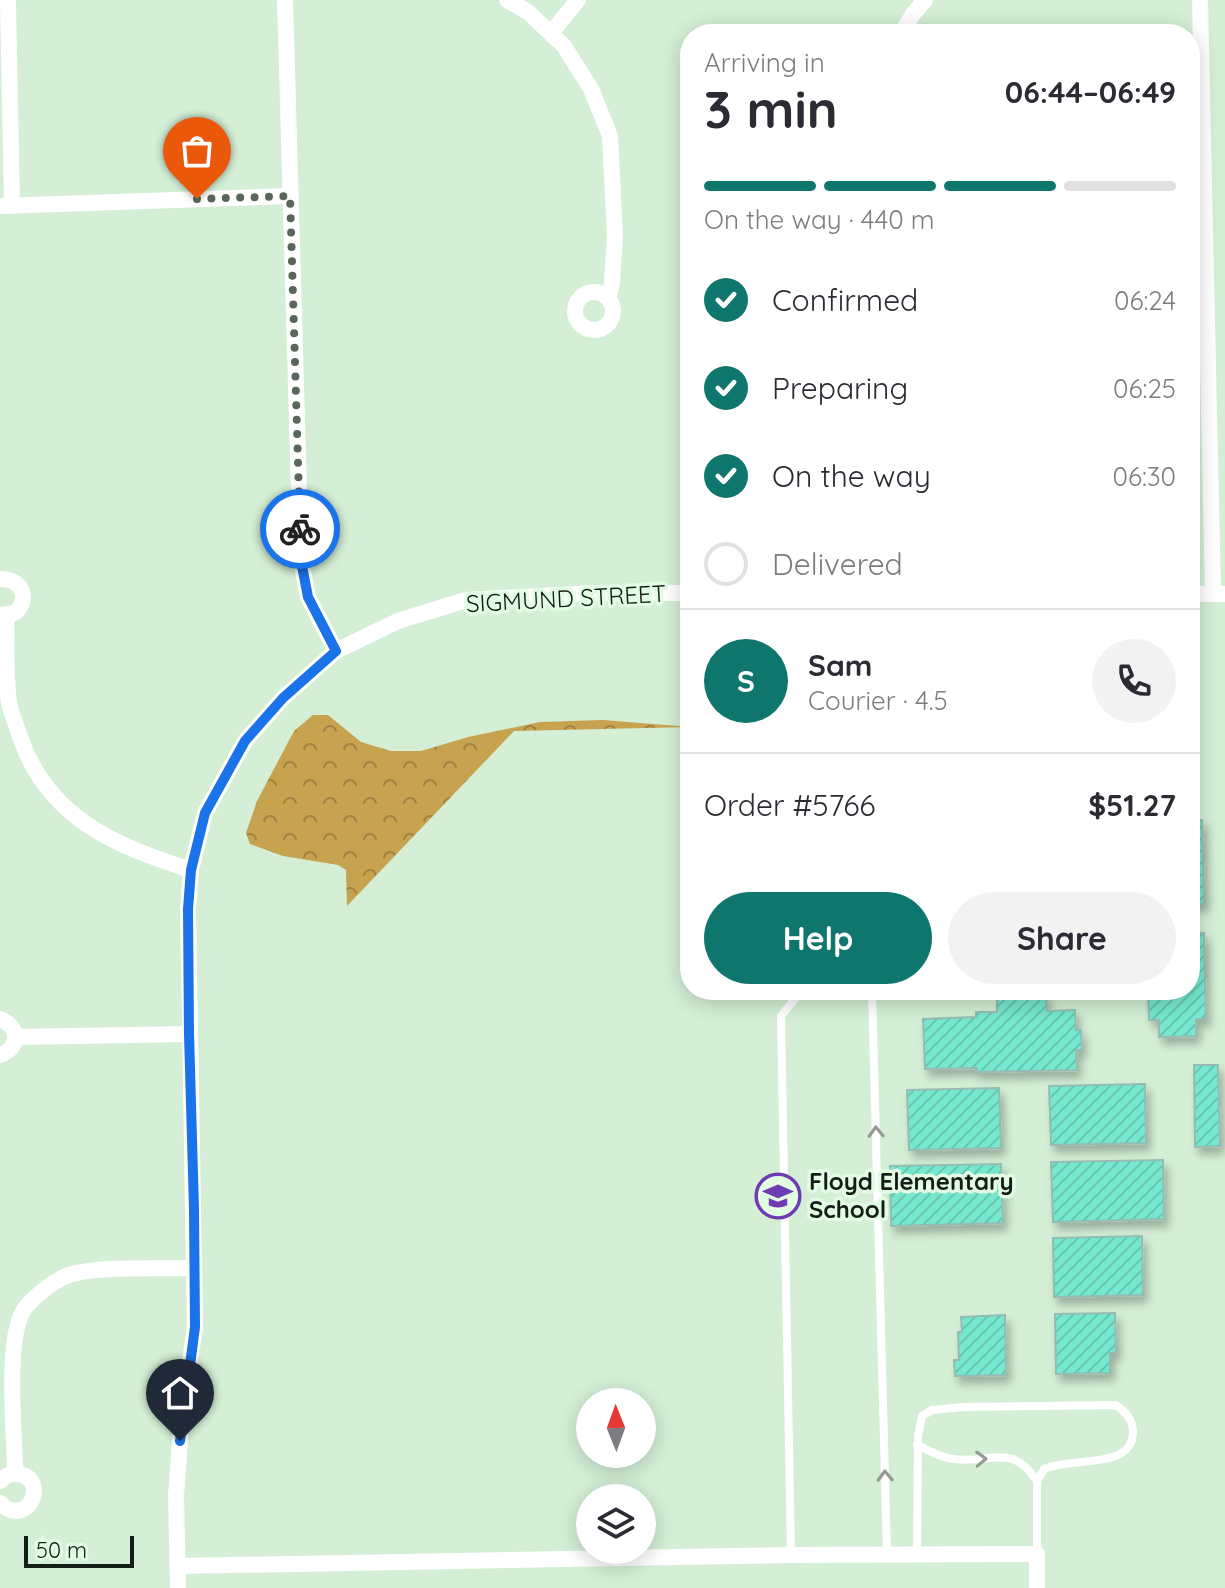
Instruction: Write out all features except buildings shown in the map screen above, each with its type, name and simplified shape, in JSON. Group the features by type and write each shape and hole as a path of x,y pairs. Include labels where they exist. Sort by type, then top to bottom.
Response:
{"street":[{"path":"8,0 6,206 290,196"},
{"path":"285,0 301,561 308,597 336,651"},
{"path":"507,0 528,12 564,46 591,89 610,136 615,236 608,298"},
{"path":"551,33 578,0"},
{"path":"908,24 925,0"},
{"path":"1200,0 1219,594"},
{"path":"0,579 11,579 19,584 23,592 20,608 3,616 9,703 29,762 57,801 93,831 140,854 191,870"},
{"name":"SIGMUND STREET","path":"178,1588 176,1495 182,1415 195,1327 188,909 191,870 205,813 245,741 283,698 336,651 398,621 466,600 596,593 680,593"},
{"path":"0,1019 11,1024 15,1037 12,1048 0,1055"},
{"path":"15,1037 189,1034"},
{"path":"0,1503 6,1509 17,1511 31,1503 34,1487 29,1479 8,1477 13,1347 24,1309 65,1276 94,1271 194,1268"},
{"path":"178,1566 791,1555 1037,1554 1037,1588"}],"lane":[{"path":"791,1555 781,1016 794,1000"},
{"path":"872,1000 887,1554"},
{"path":"917,1555 917,1445 922,1416 932,1410 963,1407 1116,1405 1127,1413 1133,1427 1132,1442 1122,1455 1052,1465 1044,1469 1037,1481 1037,1554"},
{"path":"917,1445 950,1459 1012,1457 1024,1463 1037,1481"}],"green space":[{"path":"313,715 328,715 361,742 391,751 421,751 468,737 540,722 603,720 680,726 514,731 347,906 346,870 338,865 283,856 250,844 246,833 257,801 294,731"}],"way so far":[{"path":"197,199 290,196 300,529"}],"place":[{"name":"Floyd Elementary School","path":"778,1196"}],"route":[{"path":"180,1441 195,1327 189,1034 188,909 191,870 205,813 245,741 283,698 336,651 308,597 301,561 300,529"}]}
